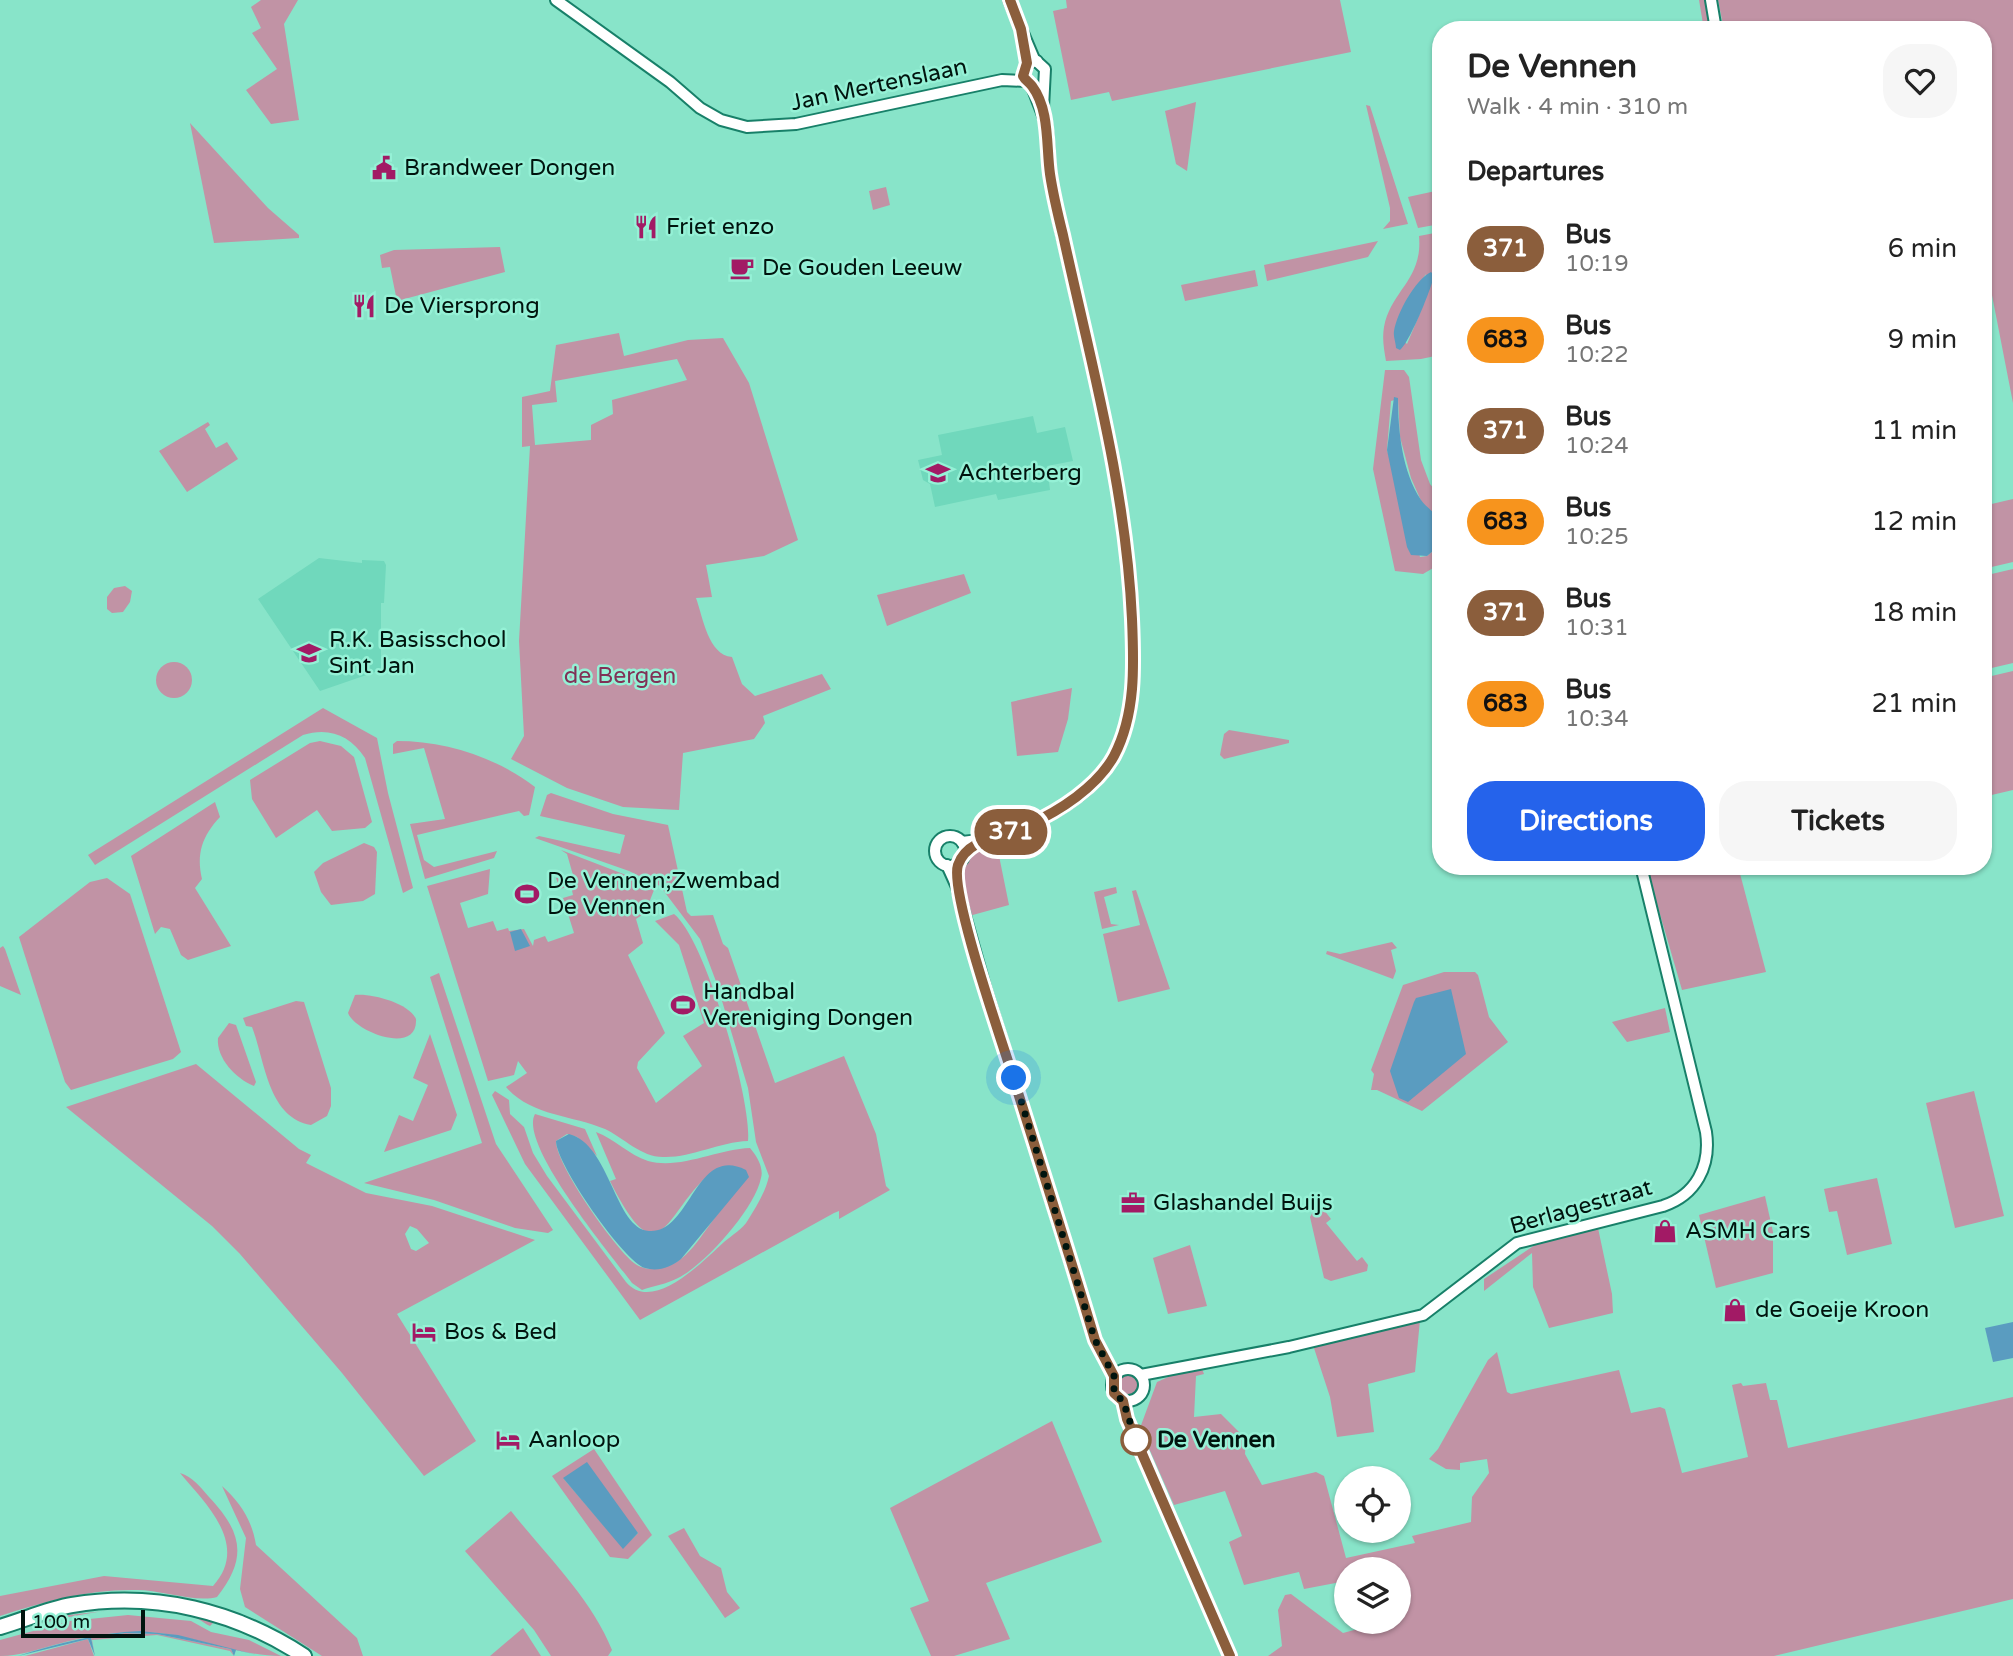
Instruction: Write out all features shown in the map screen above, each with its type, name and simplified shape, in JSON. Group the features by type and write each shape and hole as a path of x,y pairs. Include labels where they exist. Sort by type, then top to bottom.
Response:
{"main road":[{"path":"0,1627 71,1605 146,1600 173,1603 224,1616 272,1635 304,1656"}],"street":[{"name":"Jan Mertenslaan","path":"556,0 670,82 734,122 765,127 796,124 1029,72 1043,81"},
{"path":"1009,0 1021,29 1029,72 1043,114"},
{"path":"1711,0 1714,21"},
{"path":"1029,72 1045,69 1043,114 1056,203 1101,397 1122,505 1129,559 1132,691 1118,746 1102,773 1084,789 1042,817 1004,835 963,847 953,864 985,987 1102,1353 1114,1376 1114,1393 1129,1400 1142,1394 1143,1380 1102,1353"},
{"path":"953,864 936,856 936,845 950,836 963,847"},
{"name":"Berlagestraat","path":"1143,1380 1172,1370 1289,1347 1423,1315 1517,1243 1663,1206 1680,1199 1695,1185 1707,1158 1706,1132 1643,875"},
{"path":"1114,1376 1125,1369"},
{"path":"1129,1400 1133,1433 1230,1656"}],"shaded area":[{"path":"1033,416 1037,433 1065,427 1073,461 1047,466 1050,490 998,500 996,494 935,507 930,484 923,480 918,460 942,455 938,435"},
{"path":"319,558 362,563 362,560 384,561 386,565 384,603 381,603 381,670 320,691 258,599"}],"green space":[{"path":"261,0 298,0 284,24 299,120 271,124 246,90 277,69 252,33 261,28 251,7"},
{"path":"1066,0 1340,0 1351,52 1112,101 1109,92 1071,100 1053,11 1067,8"},
{"path":"1699,0 1707,0 1710,21 1702,21"},
{"path":"1718,0 2013,0 2013,403 1992,295 1992,21 1722,21"},
{"path":"1196,102 1187,171 1176,164 1165,111"},
{"path":"1366,105 1370,106 1408,224 1383,229 1390,221 1390,208"},
{"path":"190,123 268,208 299,235 299,238 214,243"},
{"path":"886,187 890,205 873,210 869,191"},
{"path":"1432,192 1432,225 1418,228 1408,197"},
{"path":"1432,234 1432,357 1386,361 1384,327 1393,303 1412,274 1419,251 1419,236","holes":["1426,274 1420,313 1407,344 1394,332 1405,305"]},
{"path":"1378,241 1368,257 1267,281 1264,265"},
{"path":"500,247 505,272 397,301 390,267 382,268 380,255 394,250"},
{"path":"1255,270 1258,286 1185,301 1181,285"},
{"name":"de Bergen","path":"619,333 624,356 688,340 723,338 749,383 798,540 764,556 706,565 712,597 696,598 712,642 717,650 732,657 742,684 755,696 822,674 831,689 763,716 765,723 754,739 683,753 679,810 623,807 567,788 511,759 524,736 519,641 530,446 522,447 522,397 550,391 556,345","holes":["677,359 687,380 612,400 613,414 591,425 591,440 535,445 532,405 557,402 555,381"]},
{"path":"1385,370 1404,370 1409,377 1421,460 1432,486 1432,512 1422,503 1411,478 1400,437 1398,399 1391,401 1387,450 1420,557 1432,552 1432,569 1423,574 1395,571 1373,469"},
{"path":"208,422 210,425 205,429 216,448 227,442 238,459 187,492 159,451"},
{"path":"2013,499 2013,562 1992,567 1992,504"},
{"path":"2013,569 2013,663 1992,668 1992,574"},
{"path":"964,574 971,593 887,626 877,595"},
{"path":"125,586 132,591 130,602 123,612 112,613 107,609 107,597 114,588"},
{"path":"174,662 187,667 192,680 187,693 174,698 161,693 156,680 161,667"},
{"path":"2013,671 2013,790 1992,795 1992,676"},
{"path":"1072,688 1068,719 1058,752 1017,756 1011,702"},
{"path":"323,708 377,738 388,793 413,888 403,893 365,758 346,739 322,732 303,735 95,865 88,855"},
{"path":"1229,730 1289,740 1289,743 1224,759 1220,755 1224,734"},
{"path":"320,741 341,746 354,757 372,822 365,828 332,831 317,810 276,838 252,799 250,780 310,743"},
{"path":"397,741 433,744 487,759 535,787 529,815 524,816 519,811 417,835 424,860 434,867 497,851 494,858 425,879 410,824 445,819 424,748 393,754 393,744"},
{"path":"551,793 613,814 668,825 687,912 691,916 713,915 723,944 728,948 775,1083 844,1056 876,1134 886,1186 890,1190 839,1219 839,1211 834,1213 640,1320 525,1164 492,1095 495,1091 509,1100 510,1114 524,1127 533,1153 547,1176 626,1282 637,1290 650,1292 677,1281 740,1229 757,1204 769,1176 756,1142 748,1088 717,984 700,939 660,886 629,871 535,838 539,836 620,854 625,835 540,816 547,795"},
{"path":"215,802 220,817 202,846 202,879 195,888 231,946 188,960 181,955 170,929 161,927 155,934 131,856"},
{"path":"996,841 1009,905 969,916 964,890 964,870 973,854"},
{"path":"364,843 374,847 377,852 375,894 363,901 331,905 321,892 314,872 323,863"},
{"path":"561,850 639,880 654,890 645,913 636,919 643,943 628,955 665,1033 638,1062 637,1068 656,1103 702,1066 683,1036 704,1023 679,945 655,921 674,914 686,929 712,986 735,1058 747,1121 748,1141 674,1157 655,1156 640,1151 605,1129 552,1114 516,1097 506,1087 527,1073 518,1061 514,1075 488,1081 427,886 490,869 488,894 460,903 468,928 493,921 497,931 508,928 509,931 524,929 533,946 534,940 545,936 548,942 574,933 563,898 573,895 571,886 560,889 556,878 573,875 567,854"},
{"path":"1649,875 1740,875 1766,972 1682,990"},
{"path":"107,878 130,894 181,1052 173,1059 71,1090 65,1082 19,937 90,882"},
{"path":"1116,887 1117,893 1104,897 1111,924 1119,925 1102,929 1094,892"},
{"path":"1136,890 1170,989 1118,1002 1103,934 1140,925 1132,891"},
{"path":"1392,942 1397,948 1391,950 1396,971 1393,979 1326,954 1327,951 1340,954"},
{"path":"3,946 21,995 0,986 0,948"},
{"path":"1444,972 1475,972 1478,975 1489,1017 1508,1042 1422,1111 1377,1090 1371,1090 1374,1074 1371,1070 1403,985"},
{"path":"439,973 496,1144 553,1230 548,1233 515,1228 434,1200 364,1183 482,1143 430,977"},
{"path":"355,995 379,997 406,1008 416,1019 414,1030 407,1036 397,1038 385,1037 362,1027 348,1013"},
{"path":"296,1001 304,1002 331,1088 331,1106 327,1116 311,1125 285,1112 277,1100 252,1027 246,1026 243,1018"},
{"path":"1665,1008 1670,1032 1627,1042 1612,1022"},
{"path":"229,1023 236,1025 256,1082 254,1086 234,1073 220,1053 218,1038"},
{"path":"430,1034 457,1115 451,1130 384,1152 399,1115 413,1121 428,1085 413,1078"},
{"path":"196,1064 299,1149 311,1155 306,1163 366,1193 432,1206 535,1240 397,1314 476,1441 424,1476 342,1373 240,1254 212,1226 66,1107","holes":["410,1226 417,1229 429,1243 416,1251 411,1249 405,1234"]},
{"path":"1974,1091 2004,1216 1955,1228 1926,1103"},
{"path":"535,1114 585,1129 597,1156 577,1137 567,1134 556,1141 565,1168 601,1224 625,1254 634,1263 645,1268 665,1267 682,1258 721,1210 714,1171 698,1185 664,1228 653,1233 641,1229 627,1212 610,1181 616,1179 596,1132 641,1158 660,1163 686,1161 750,1148 762,1170 761,1178 757,1190 739,1219 702,1261 678,1278 642,1290 632,1283 553,1174 533,1129"},
{"path":"1877,1178 1892,1244 1847,1255 1837,1211 1829,1212 1824,1189"},
{"path":"1765,1196 1773,1232 1773,1273 1716,1288 1699,1215"},
{"path":"1315,1208 1324,1210 1331,1219 1326,1223 1357,1261 1362,1257 1368,1265 1367,1271 1331,1281 1324,1278 1310,1217"},
{"path":"1598,1228 1612,1294 1613,1313 1549,1328 1533,1287 1532,1253 1484,1291 1484,1279 1538,1243"},
{"path":"1190,1245 1207,1306 1168,1314 1153,1258"},
{"path":"1420,1320 1415,1372 1368,1384 1374,1432 1337,1437 1330,1397 1313,1345"},
{"path":"1497,1352 1507,1392 1511,1394 1619,1370 1631,1413 1660,1407 1665,1409 1682,1473 1748,1457 1732,1385 1766,1383 1770,1400 1777,1400 1788,1448 2013,1397 2013,1599 1774,1656 1268,1656 1282,1646 1278,1610 1285,1595 1291,1594 1334,1626 1334,1634 1411,1634 1411,1557 1351,1557 1415,1543 1412,1536 1471,1522 1472,1497 1489,1473 1487,1459 1460,1463 1460,1470 1446,1469 1429,1459 1438,1449 1488,1360"},
{"path":"1202,1369 1204,1374 1196,1376 1194,1417 1221,1414 1246,1439 1245,1454 1262,1485 1316,1472 1324,1476 1334,1513 1334,1543 1342,1543 1346,1557 1334,1557 1334,1583 1304,1589 1299,1572 1244,1585 1229,1542 1242,1536 1225,1491 1174,1505 1140,1428 1157,1382 1184,1370 1188,1372"},
{"path":"1129,1374 1137,1377 1140,1385 1137,1393 1129,1396 1121,1393 1118,1385 1121,1377"},
{"path":"1052,1421 1102,1542 986,1583 1010,1639 954,1656 931,1656 910,1608 929,1601 890,1508"},
{"path":"594,1449 652,1535 628,1559 610,1557 552,1476","holes":["563,1478 638,1533 623,1548"]},
{"path":"180,1473 193,1480 220,1509 234,1533 237,1557 234,1569 217,1597 199,1598 119,1590 51,1601 0,1616 0,1596 104,1576 213,1586 223,1571 227,1555 226,1540 212,1512"},
{"path":"222,1486 244,1512 252,1527 256,1545 357,1638 363,1656 322,1656 245,1607 240,1589 246,1538"},
{"path":"511,1511 593,1613 612,1650 608,1656 551,1656 534,1630 465,1551"},
{"path":"684,1528 700,1556 721,1568 727,1592 740,1608 725,1618 668,1536"},
{"path":"131,1608 145,1609 98,1612 46,1622 0,1635 60,1616"},
{"path":"178,1612 216,1620 210,1626"},
{"path":"128,1615 191,1621 211,1632 249,1640 281,1656 246,1652 174,1635 138,1632 97,1635 22,1654 0,1656 0,1640 70,1621"},
{"path":"523,1628 541,1656 490,1656"},
{"path":"125,1633 157,1634 231,1649 234,1656 230,1651 157,1635 92,1640 95,1656 91,1638"},
{"path":"88,1639 94,1656 25,1656"}],"water":[{"path":"1432,273 1425,303 1409,338 1400,350 1396,348 1394,333 1399,315 1413,289 1425,276"},
{"path":"1394,397 1398,398 1400,437 1409,476 1421,500 1432,511 1432,552 1427,556 1411,555 1407,547 1387,450"},
{"path":"521,929 530,946 515,951 510,932"},
{"path":"1451,989 1466,1054 1408,1102 1399,1098 1390,1071 1414,1002 1416,998"},
{"path":"569,1134 583,1141 594,1153 628,1216 637,1227 649,1231 663,1228 675,1219 704,1179 715,1169 729,1165 746,1170 749,1177 681,1259 664,1268 645,1268 622,1249 567,1170 556,1141"},
{"path":"2013,1322 2013,1358 1993,1362 1985,1328"},
{"path":"587,1462 638,1533 623,1549 563,1478"},
{"path":"140,1631 178,1635 261,1656 236,1650 234,1656 231,1649 157,1634 125,1633 91,1638 95,1656 88,1639 18,1656 78,1639"}],"bus line":[{"name":"371","path":"1010,0 1021,29 1027,63 1022,70 1023,76 1031,85 1043,114 1053,188 1101,397 1122,505 1129,559 1133,684 1125,728 1114,756 1102,773 1068,801 1042,817 1004,835 983,840 965,852 958,863 957,887 985,987 1095,1340 1114,1376 1114,1393 1123,1401 1127,1419 1230,1656"}],"place":[{"name":"Brandweer Dongen","path":"384,168"},
{"name":"Friet enzo","path":"646,227"},
{"name":"De Gouden Leeuw","path":"742,268"},
{"name":"De Viersprong","path":"364,306"},
{"name":"Achterberg","path":"938,473"},
{"name":"R.K. Basisschool Sint Jan","path":"309,653"},
{"name":"De Vennen;Zwembad De Vennen","path":"527,894"},
{"name":"Handbal Vereniging Dongen","path":"683,1005"},
{"name":"Glashandel Buijs","path":"1133,1203"},
{"name":"ASMH Cars","path":"1665,1231"},
{"name":"de Goeije Kroon","path":"1735,1310"},
{"name":"Bos & Bed","path":"424,1332"},
{"name":"Aanloop","path":"508,1440"},
{"name":"De Vennen","path":"1136,1440"}],"route":[{"path":"1014,1078 1095,1340 1114,1376 1114,1393 1123,1401 1136,1440"}]}
